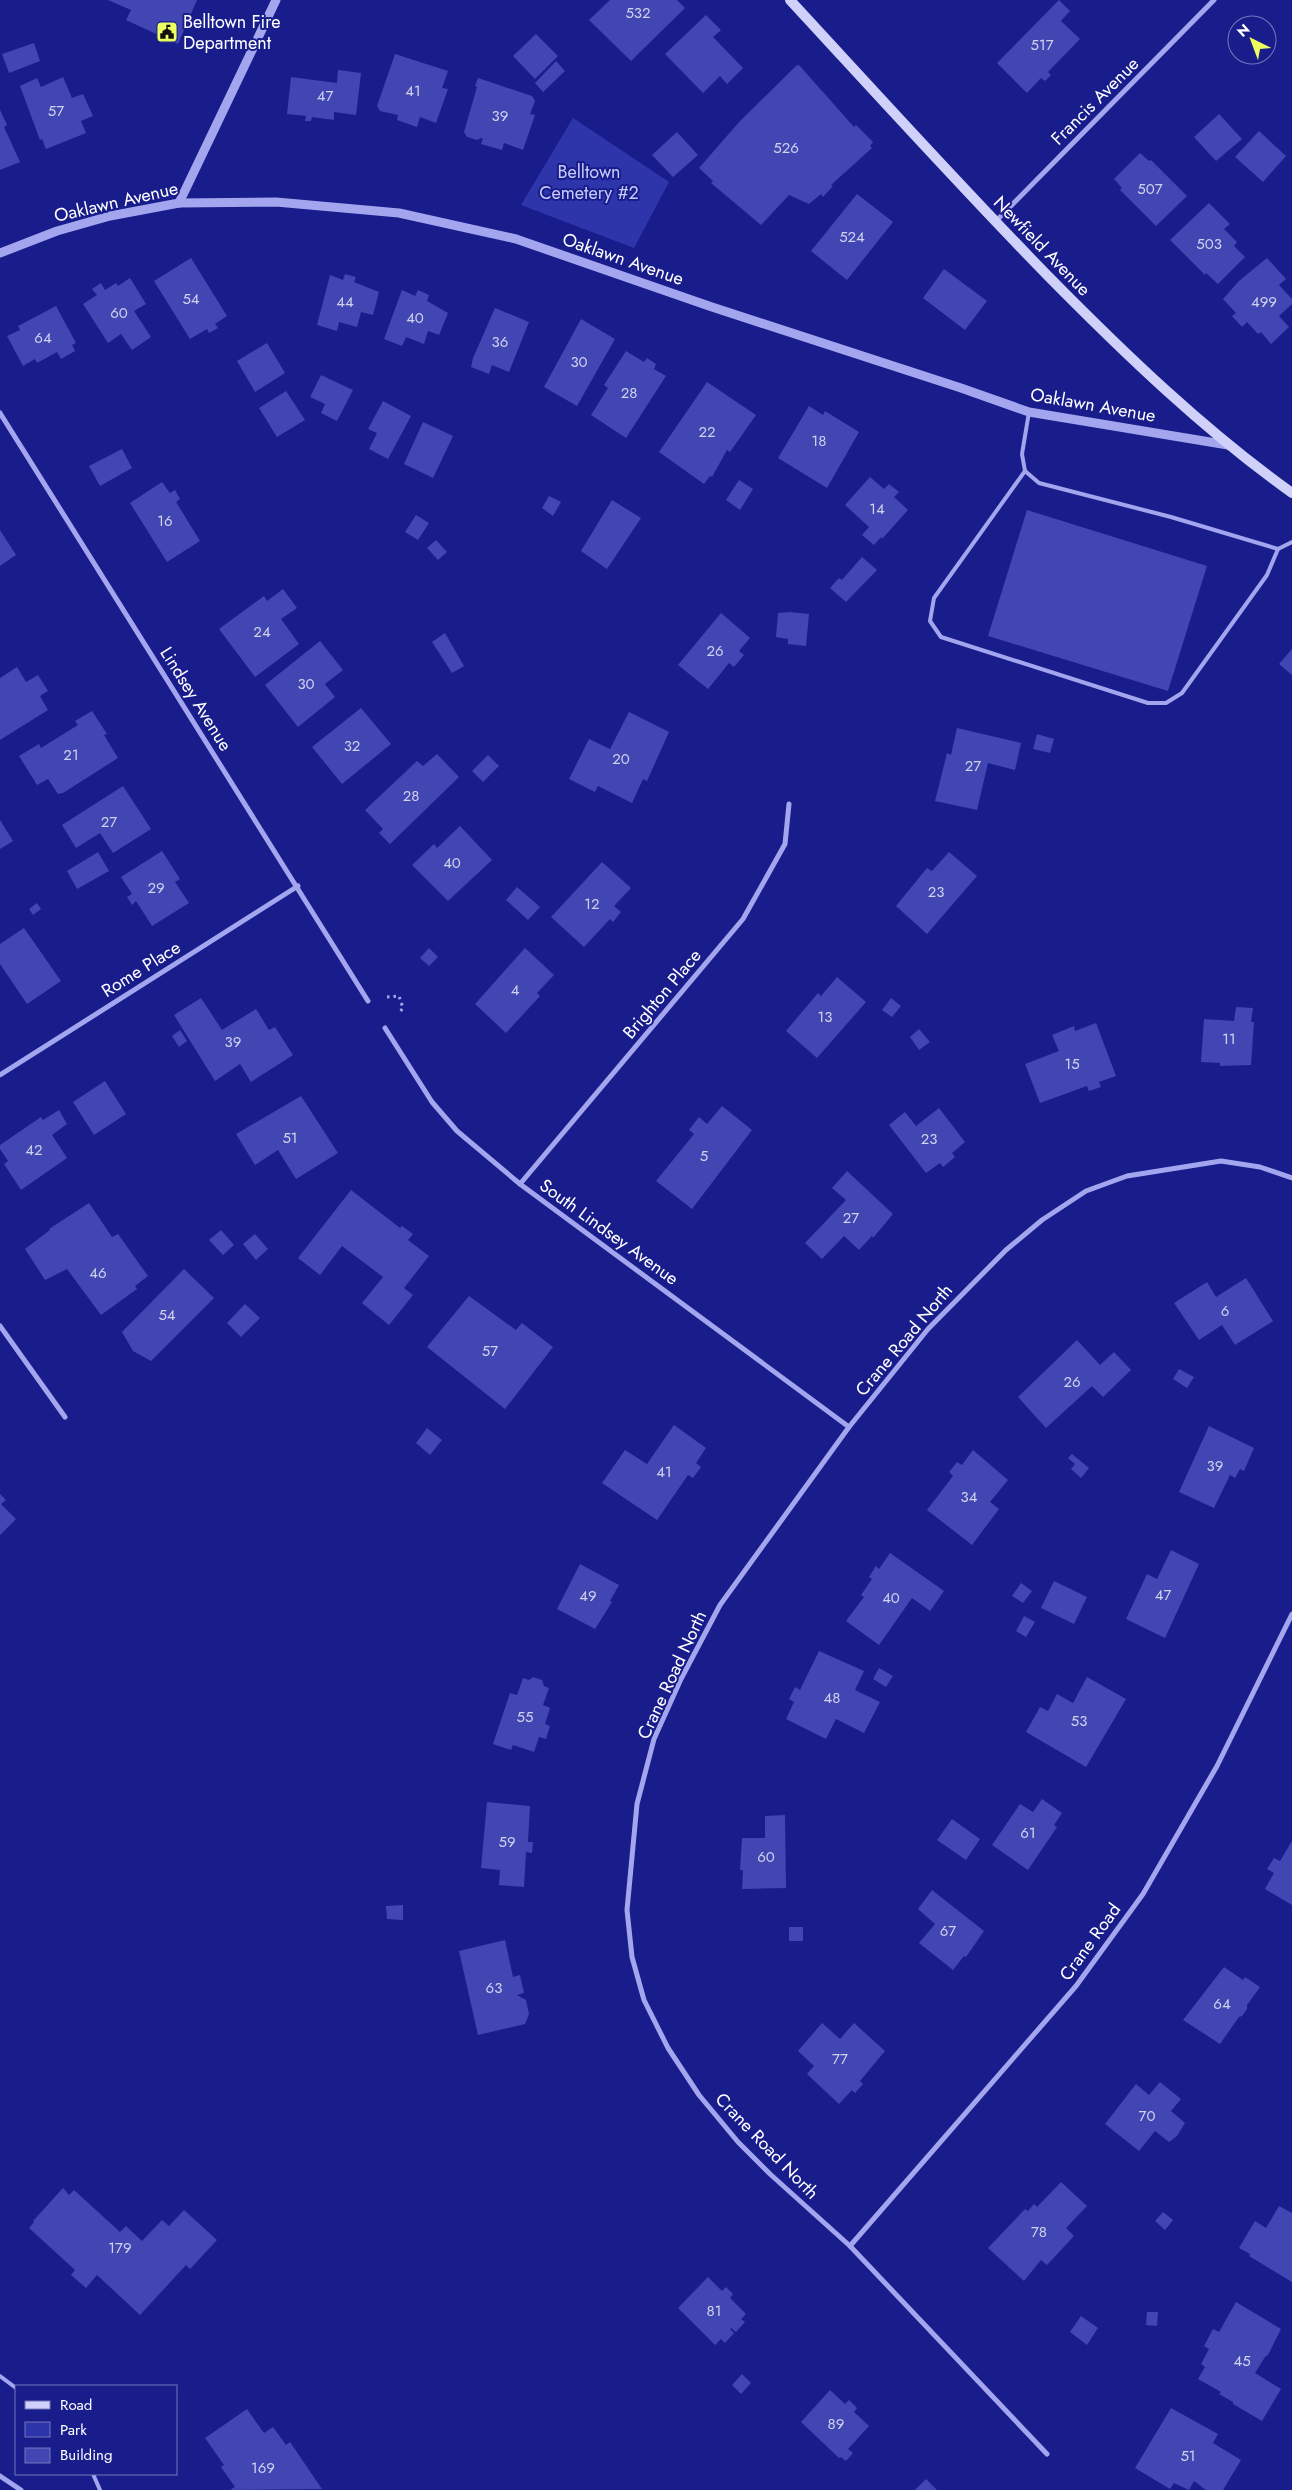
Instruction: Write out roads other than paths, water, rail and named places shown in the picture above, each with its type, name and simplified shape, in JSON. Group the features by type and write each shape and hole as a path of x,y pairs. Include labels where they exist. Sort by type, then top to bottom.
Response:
{"main road":[{"name":"Newfield Avenue","path":"790,0 995,222 1105,334 1228,445 1292,493"}],"street":[{"path":"179,203 276,0"},
{"name":"Francis Avenue","path":"995,222 1214,0"},
{"name":"Oaklawn Avenue","path":"0,253 57,231 110,216 179,203 266,202 399,213 516,239 709,306 952,384 1029,412 1228,445"},
{"name":"Lindsey Avenue","path":"0,412 298,886 368,1001"},
{"name":"Brighton Place","path":"520,1184 743,919 785,844 789,804"},
{"name":"Rome Place","path":"0,1075 298,886"},
{"name":"South Lindsey Avenue","path":"385,1028 432,1102 457,1131 520,1184 850,1426"},
{"name":"Crane Road North","path":"1047,2454 850,2246 770,2174 738,2142 699,2096 668,2048 644,2000 632,1958 627,1910 637,1804 654,1739 720,1605 850,1426 928,1329 1006,1250 1042,1220 1086,1191 1126,1176 1221,1161 1260,1167 1292,1178"},
{"path":"0,1326 65,1417"},
{"name":"Crane Road","path":"850,2246 1076,1986 1143,1894 1218,1766 1292,1614"},
{"path":"0,2476 21,2490"}],"lane":[{"path":"1029,412 1022,454 1025,471 1040,484 1171,517 1278,549"},
{"path":"1025,471 934,598 930,621 941,637 1148,703 1166,703 1182,693 1267,575 1278,549 1292,542"},
{"path":"0,2376 15,2387"},
{"path":"92,2475 100,2490"}],"place":[{"name":"Belltown Fire Department","path":"167,32"}],"park label":[{"name":"Belltown Cemetery #2","path":"589,182"}]}
